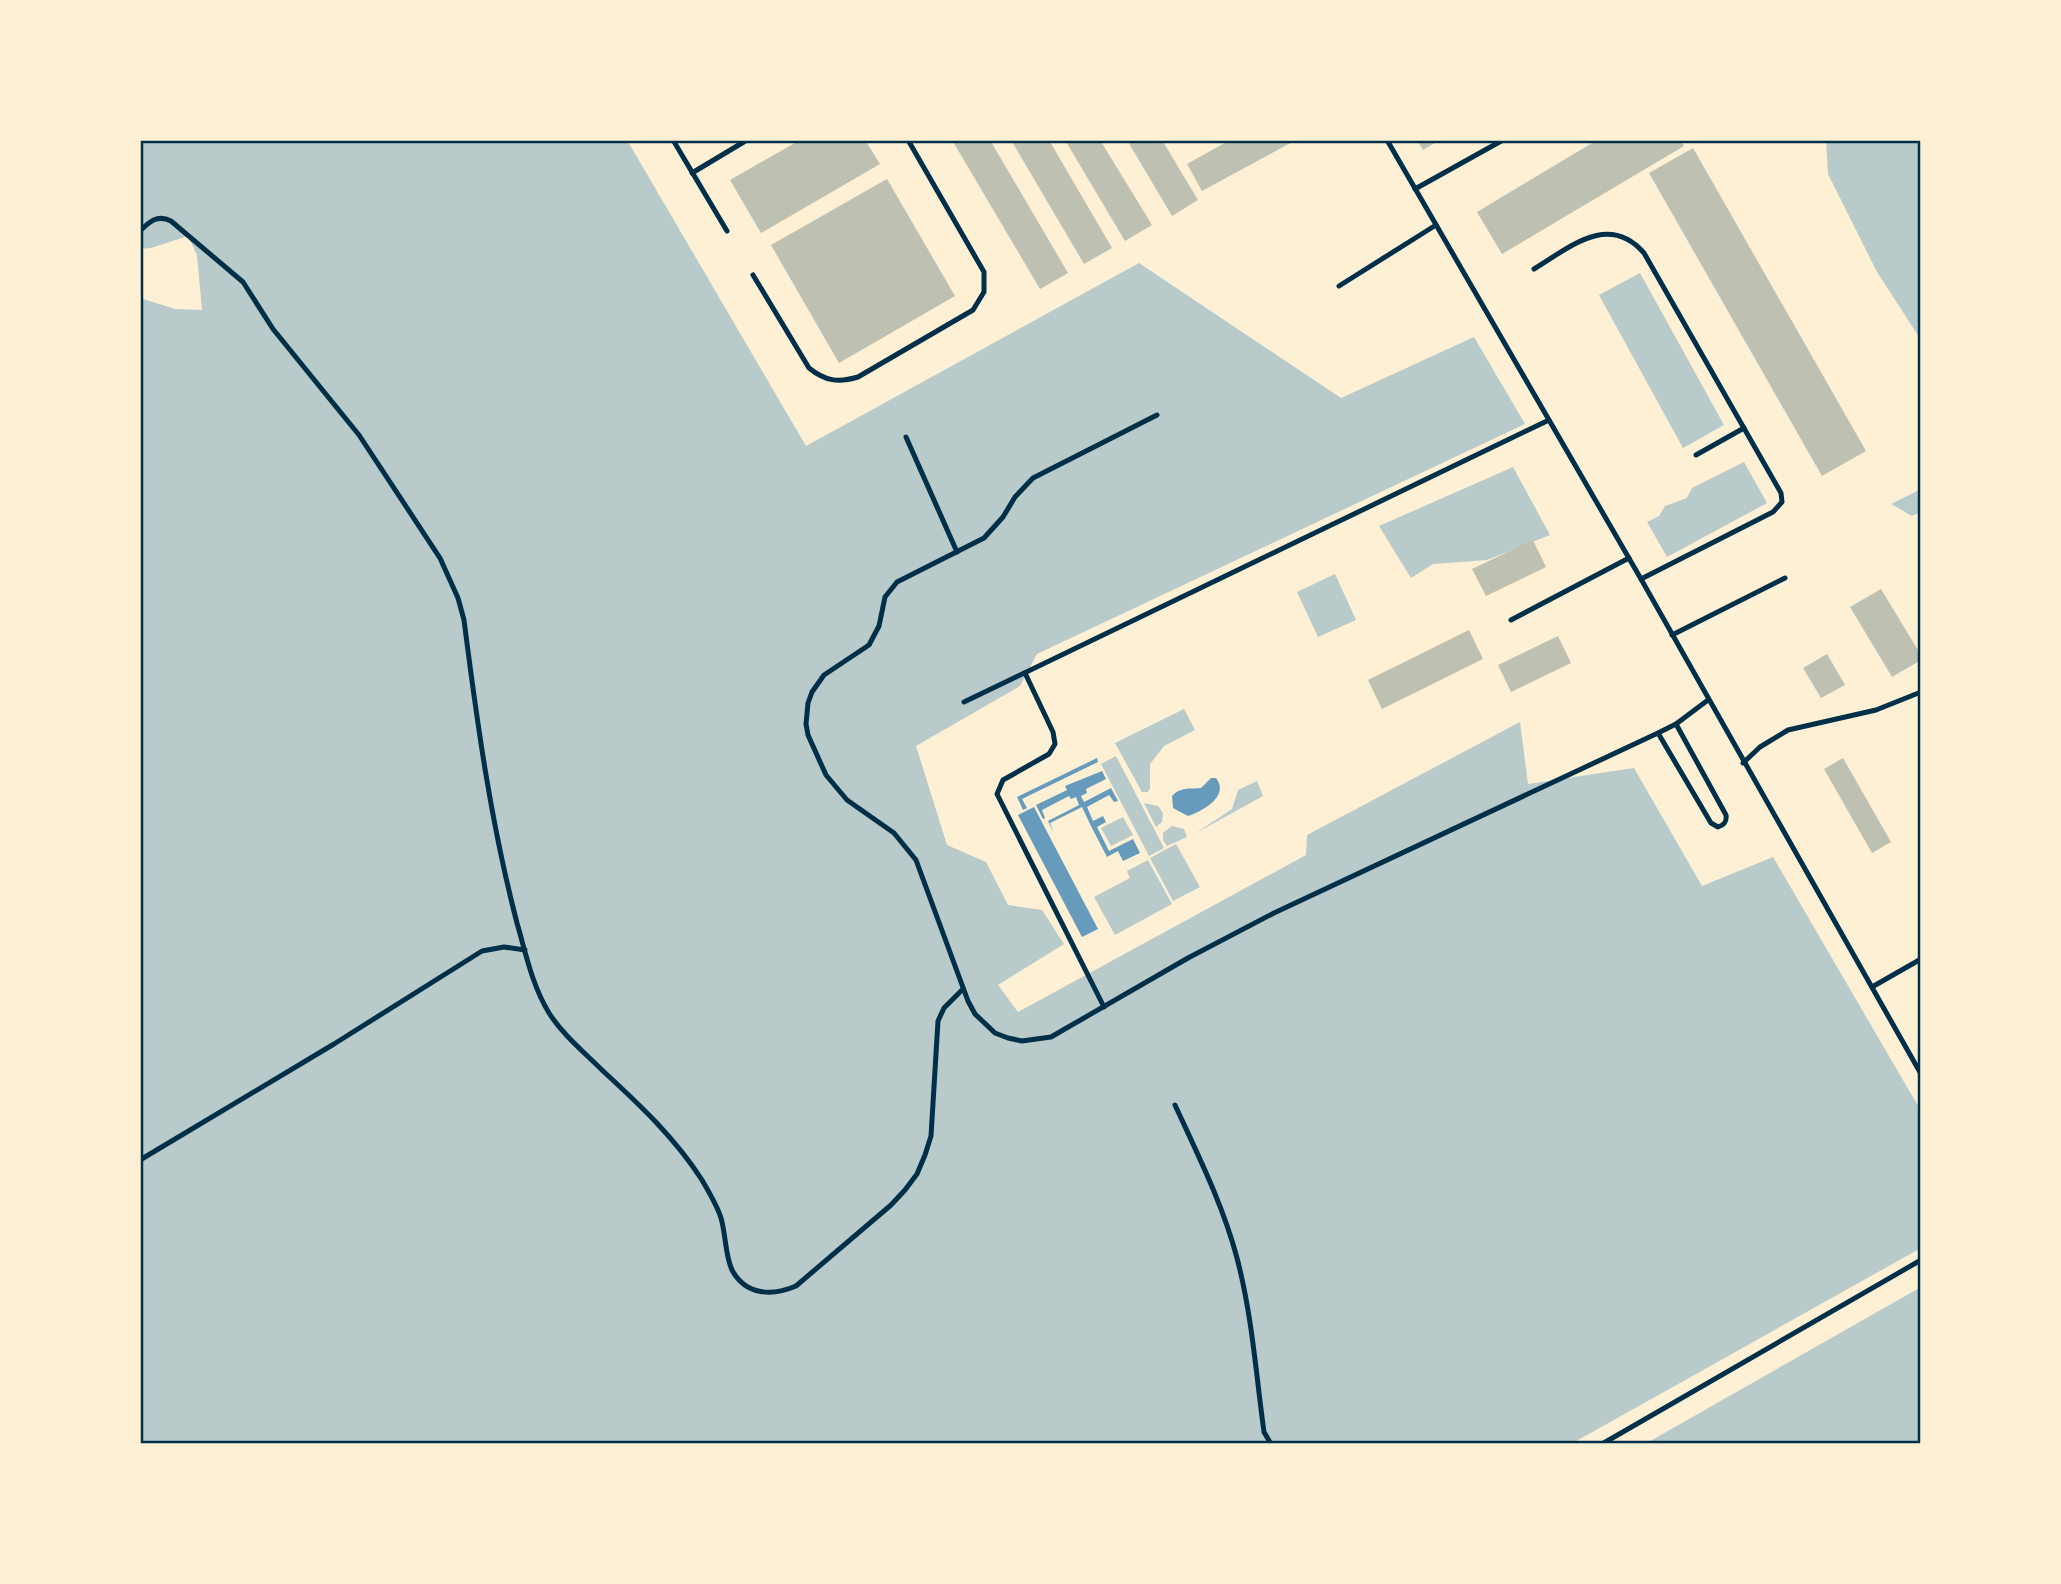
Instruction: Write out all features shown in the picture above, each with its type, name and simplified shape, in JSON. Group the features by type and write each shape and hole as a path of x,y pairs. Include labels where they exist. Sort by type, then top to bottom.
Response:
{"lane":[{"path":"673,140 727,231"},
{"path":"692,173 747,140"},
{"path":"753,275 801,356 820,376 832,381 858,377 973,310 984,292 984,272 908,140"},
{"path":"1387,140 1629,558 1921,1074"},
{"path":"1415,189 1503,140"},
{"path":"140,231 154,219 166,218 243,282 273,329 359,435 440,558 454,587 464,620 496,834 535,985 549,1013 569,1038 678,1145 708,1190 720,1215 733,1270 748,1286 768,1293 783,1292 796,1286 891,1205 917,1174 931,1136 938,1021 944,1008 963,989"},
{"path":"1339,286 1436,225"},
{"path":"1534,269 1600,234 1625,236 1635,243 1644,253 1781,493 1780,506 1773,512 1641,579"},
{"path":"1157,415 1033,478 984,538 904,577 891,589 881,606 878,626 869,645 832,669 817,683 808,703 806,724 819,760 836,788 861,812 894,833 916,860 963,989 975,1014 1002,1036 1023,1041 1051,1037 1188,958 1274,913 1658,733 1708,700"},
{"path":"964,702 1549,420"},
{"path":"1696,455 1744,428"},
{"path":"906,437 957,552"},
{"path":"1511,620 1629,558"},
{"path":"1672,635 1785,578"},
{"path":"1024,673 1053,732 1055,744 1049,754 1003,780 998,789 999,799 1104,1007"},
{"path":"1743,763 1760,747 1788,730 1877,710 1921,692"},
{"path":"1658,733 1710,823 1718,827 1722,825 1727,819 1726,815 1675,724"},
{"path":"140,1160 346,1037 482,951 504,947 525,950"},
{"path":"1872,987 1921,959"},
{"path":"1175,1105 1211,1183 1237,1256 1249,1318 1264,1432 1271,1444"},
{"path":"1602,1444 1921,1260"}],"shaded area":[{"path":"140,140 627,140 806,446 1139,263 1341,398 1474,337 1525,424 1037,654 1020,686 916,746 947,845 986,862 1008,905 1042,910 1064,944 998,985 1018,1012 1306,855 1307,835 1520,722 1528,784 1634,768 1702,886 1773,857 1921,1111 1921,1248 1571,1444 140,1444 140,298 175,309 202,310 197,255 188,236 140,249"},
{"path":"1826,140 1921,140 1921,340 1877,272 1828,174"},
{"path":"1640,273 1724,425 1683,448 1599,295"},
{"path":"1744,462 1767,503 1667,557 1647,522 1659,516 1665,506 1687,498 1692,488"},
{"path":"1513,467 1550,535 1487,560 1433,564 1411,578 1379,526"},
{"path":"1921,489 1921,512 1912,516 1891,504"},
{"path":"1335,574 1356,620 1318,637 1297,592"},
{"path":"1184,709 1195,730 1164,746 1150,764 1150,788 1148,792 1142,792 1115,743"},
{"path":"1116,756 1164,848 1149,856 1101,764"},
{"path":"1257,781 1263,796 1196,833 1232,809 1238,790"},
{"path":"1144,803 1158,806 1163,813 1162,822 1156,827"},
{"path":"1123,817 1133,835 1111,846 1101,828"},
{"path":"1172,826 1184,829 1187,837 1167,846 1163,833"},
{"path":"1176,844 1200,887 1173,901 1150,858"},
{"path":"1148,860 1172,904 1115,935 1094,897 1130,878 1127,871"},
{"path":"1921,1287 1921,1444 1645,1444"}],"water":[{"path":"1097,758 1098,762 1022,799 1027,808 1023,810 1017,797"},
{"path":"1102,771 1106,779 1086,789 1087,793 1081,796 1084,802 1111,788 1118,801 1114,802 1109,795 1087,807 1093,821 1103,816 1106,822 1097,827 1109,851 1133,839 1140,853 1123,861 1118,851 1107,857 1082,807 1050,823 1054,833 1048,821 1079,805 1076,797 1071,799 1069,796 1042,810 1043,819 1036,805 1067,790 1065,786"},
{"path":"1211,778 1216,778 1220,791 1207,807 1188,816 1173,808 1172,796 1175,793 1201,788"},
{"path":"1034,807 1098,929 1082,937 1018,815"}],"building":[{"path":"800,140 865,140 880,164 761,233 730,180"},
{"path":"952,140 990,140 1068,273 1040,289"},
{"path":"1011,140 1049,140 1112,248 1084,264"},
{"path":"1065,140 1100,140 1152,225 1125,241"},
{"path":"1127,140 1162,140 1198,200 1172,216"},
{"path":"1230,140 1296,140 1202,191 1187,164"},
{"path":"1417,140 1440,140 1423,150"},
{"path":"1597,140 1680,140 1684,146 1502,254 1477,212"},
{"path":"1693,148 1866,451 1822,476 1649,173"},
{"path":"887,179 955,296 839,363 771,245"},
{"path":"1533,540 1546,567 1486,596 1472,569"},
{"path":"1881,589 1921,655 1921,660 1892,677 1850,607"},
{"path":"1469,630 1483,659 1382,709 1368,680"},
{"path":"1558,636 1571,663 1511,692 1498,665"},
{"path":"1827,654 1845,685 1821,698 1803,668"},
{"path":"1843,758 1891,842 1872,853 1824,769"}]}
